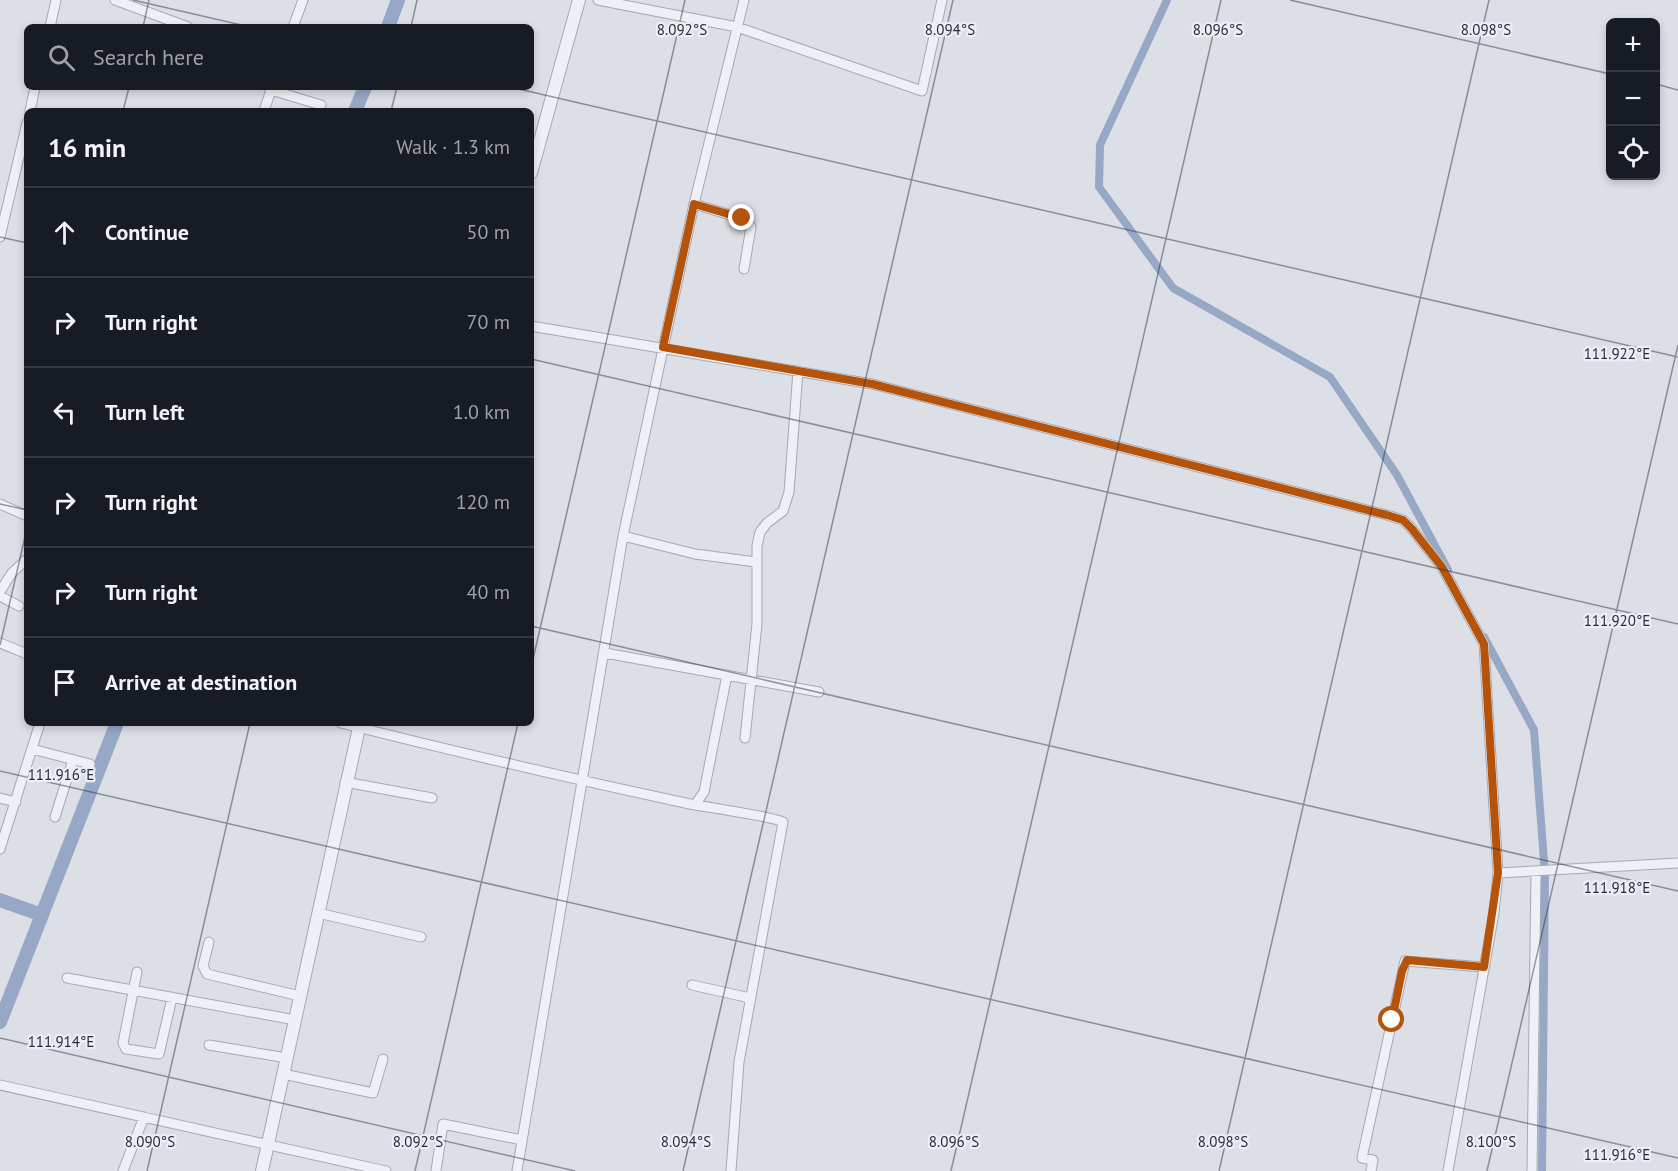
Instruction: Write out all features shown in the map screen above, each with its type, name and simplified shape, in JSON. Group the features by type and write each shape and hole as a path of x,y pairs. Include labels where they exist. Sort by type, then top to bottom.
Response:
{"street":[{"path":"51,24 56,0"},
{"path":"115,0 180,24"},
{"path":"294,24 303,0"},
{"path":"534,162 579,0"},
{"path":"598,0 737,27 922,91 942,0"},
{"path":"517,1171 623,536 694,204 744,0"},
{"path":"31,108 35,90"},
{"path":"265,108 270,90"},
{"path":"277,90 321,105"},
{"path":"0,237 24,136"},
{"path":"694,204 747,220 751,227 744,268"},
{"path":"534,326 872,384 1403,520 1442,567 1484,644 1498,873 1448,1171"},
{"path":"745,738 757,624 756,561 760,532 783,511 789,492 798,371"},
{"path":"0,504 24,515"},
{"path":"623,536 695,554 756,561"},
{"path":"19,606 0,594 10,574 24,562"},
{"path":"0,643 24,653"},
{"path":"605,653 819,692"},
{"path":"694,805 704,792 727,675"},
{"path":"0,849 39,726"},
{"path":"262,1171 359,726"},
{"path":"363,726 582,781 694,805 774,818 783,822 784,832 739,1062 731,1171"},
{"path":"32,749 90,764"},
{"path":"55,817 73,760"},
{"path":"345,782 432,798"},
{"path":"0,798 16,802"},
{"path":"1498,873 1678,863"},
{"path":"1532,1171 1537,872"},
{"path":"318,913 421,937"},
{"path":"209,942 203,966 207,974 300,996"},
{"path":"1371,1171 1373,1160 1362,1158 1405,961 1484,967"},
{"path":"136,972 123,1043 126,1049 155,1055 160,1050 172,998"},
{"path":"67,978 295,1020"},
{"path":"692,985 750,998"},
{"path":"209,1045 287,1058"},
{"path":"283,1074 373,1093 382,1059"},
{"path":"0,1084 386,1171"},
{"path":"123,1171 144,1117"},
{"path":"436,1171 443,1124 522,1140"}],"waterway":[{"path":"389,24 398,0"},
{"path":"1167,0 1100,145 1099,187 1173,288 1330,377 1397,475 1448,570"},
{"path":"356,108 364,90"},
{"path":"1484,637 1534,730 1545,874 1542,1171"},
{"path":"0,1022 116,726"},
{"path":"0,900 42,915"}],"route":[{"path":"742,218 694,204 663,347 872,384 1387,515 1403,520 1412,529 1442,567 1482,635 1485,650 1498,873 1494,913 1484,967 1405,961 1392,1020"}]}
